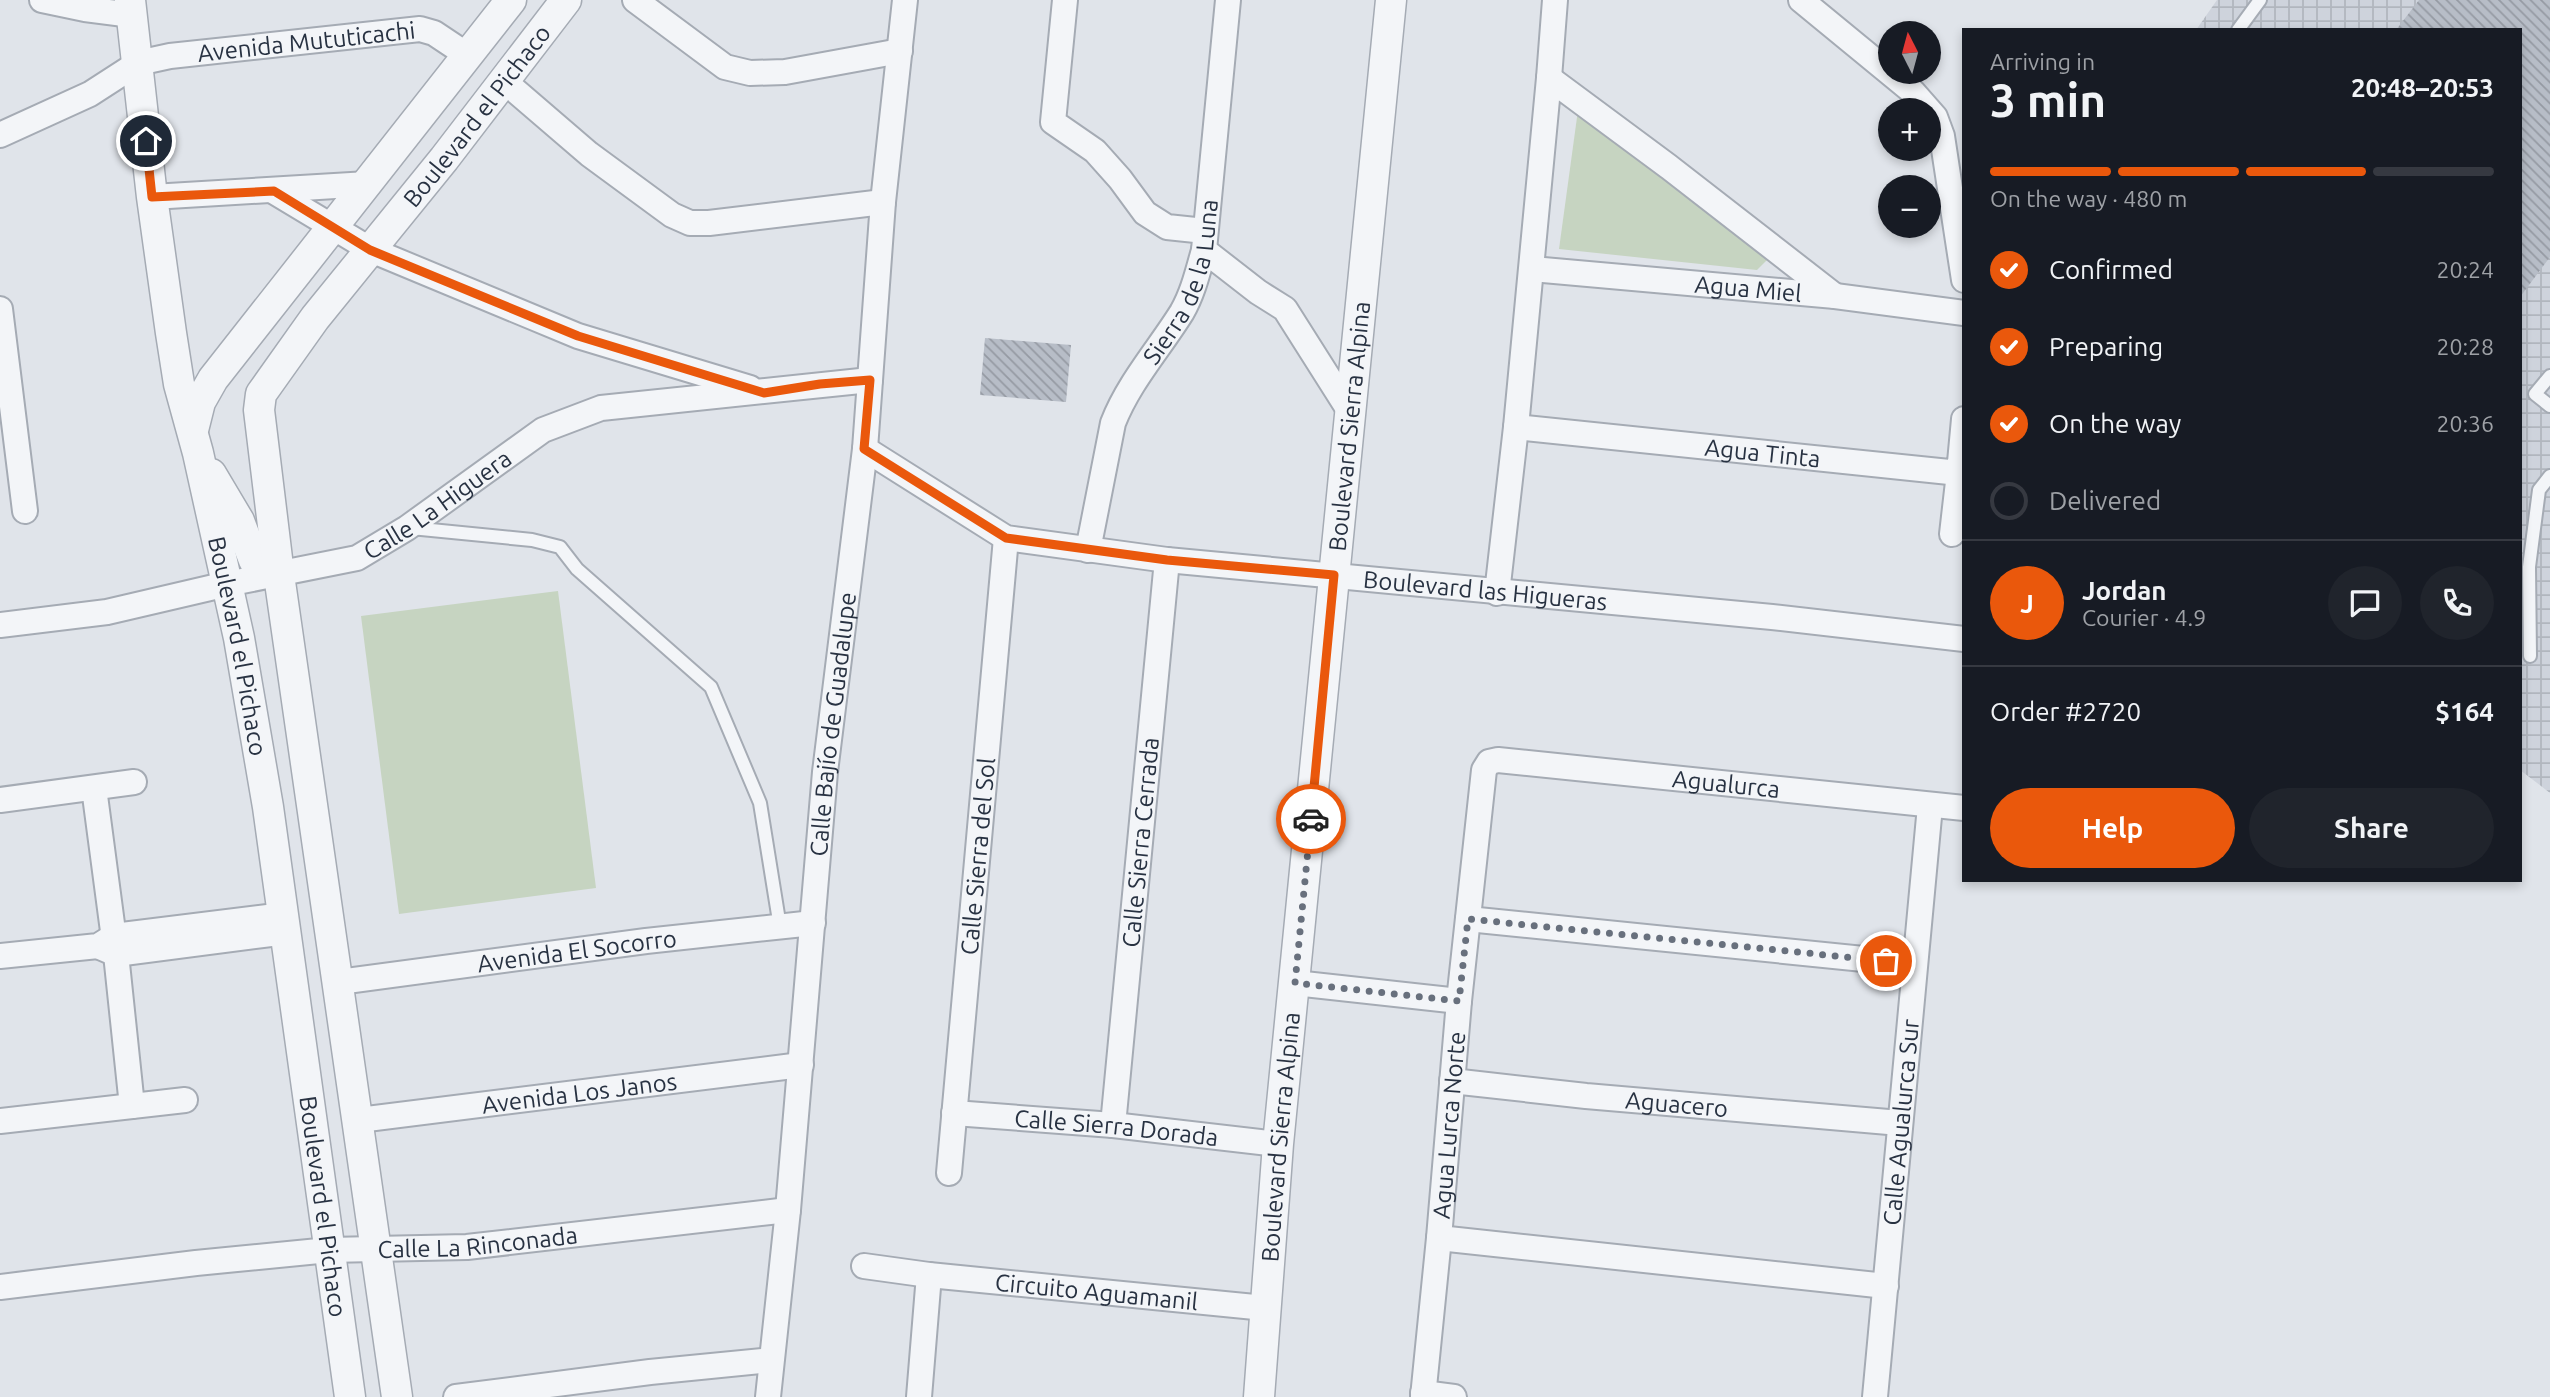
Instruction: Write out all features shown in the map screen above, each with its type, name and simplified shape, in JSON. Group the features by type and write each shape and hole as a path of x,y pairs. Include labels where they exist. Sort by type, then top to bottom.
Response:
{"street":[{"path":"42,0 85,9 131,7 152,197 179,384 196,441 239,522 254,560 264,569 279,575"},
{"name":"Boulevard el Pichaco","path":"351,1397 285,923 251,704 196,441 200,402 213,379 511,0"},
{"name":"Boulevard el Pichaco","path":"397,1397 279,575 259,410 261,394 315,318 444,159 566,0"},
{"path":"635,0 725,66 750,73 785,72 900,51"},
{"name":"Calle Bajío de Guadalupe","path":"768,1397 788,1210 825,772 864,449 883,202 905,0"},
{"path":"1065,0 1053,122 1095,151 1145,213 1167,227 1205,241 1258,292 1285,309 1349,410"},
{"name":"Sierra de la Luna","path":"1088,550 1113,423 1120,404 1183,310 1196,281 1205,241 1228,0"},
{"name":"Boulevard Sierra Alpina","path":"1259,1397 1278,1144 1391,0"},
{"path":"1497,593 1532,269 1555,0"},
{"path":"1801,0 1913,92 1935,117 1942,136 1962,267"},
{"name":"Avenida Mututicachi","path":"138,63 251,45 420,29 434,33 467,55"},
{"path":"0,135 90,94 138,63"},
{"path":"1549,78 1679,174 1835,296"},
{"path":"503,80 589,154 672,215 690,223 883,202"},
{"path":"152,197 368,184"},
{"path":"274,191 370,250 578,336 764,393"},
{"name":"Agua Miel","path":"1532,269 1835,296 1962,313"},
{"path":"0,309 9,465 25,511"},
{"name":"Calle La Higuera","path":"0,625 107,612 357,558 407,528 543,430 601,408 870,380"},
{"name":"Agua Tinta","path":"1516,427 1959,473"},
{"path":"1952,534 1962,441"},
{"name":"Boulevard las Higueras","path":"864,449 1006,538 1167,560 1772,617 1962,639"},
{"name":"Calle Sierra del Sol","path":"949,1173 1006,538"},
{"name":"Calle Sierra Cerrada","path":"1113,1125 1167,560"},
{"name":"Agualurca","path":"1489,762 1498,760 1962,808"},
{"name":"Agua Lurca Norte","path":"1423,1395 1459,1001 1484,770 1489,762"},
{"path":"0,800 134,782"},
{"path":"94,788 109,945 132,1106"},
{"name":"Calle Agualurca Sur","path":"1875,1397 1913,964 1930,806"},
{"path":"1468,919 1913,964"},
{"path":"0,956 285,923"},
{"name":"Avenida El Socorro","path":"339,982 646,941 813,923"},
{"path":"1295,983 1459,1001"},
{"name":"Avenida Los Janos","path":"359,1120 801,1065"},
{"name":"Aguacero","path":"1452,1081 1586,1096 1900,1124"},
{"path":"0,1121 185,1100"},
{"name":"Calle Sierra Dorada","path":"954,1113 1113,1125 1278,1144"},
{"name":"Calle La Rinconada","path":"0,1287 329,1250 467,1247 788,1210"},
{"name":"Agua Lurca Norte","path":"1439,1238 1886,1286"},
{"name":"Circuito Aguamanil","path":"864,1266 929,1275 1265,1308"},
{"path":"919,1397 929,1275"},
{"path":"456,1397 650,1372 772,1360"},
{"path":"1423,1395 1454,1397"}],"lane":[{"path":"2239,28 2260,0"},
{"path":"2550,376 2535,394 2550,406"},
{"path":"2530,656 2529,567 2539,490 2550,476"},
{"path":"407,528 532,540 560,547 578,569 710,687 760,803 780,927"}],"shaded area":[{"path":"2217,0 2550,0 2550,793 2522,772 2522,28 2197,28"}],"green space":[{"path":"1578,110 1769,258 1757,270 1559,249"},
{"path":"558,591 596,888 399,914 361,616"}],"building":[{"path":"2419,0 2550,0 2550,257 2522,294 2522,28 2398,28"},
{"path":"985,338 1071,345 1066,402 980,395"}],"way so far":[{"path":"1311,819 1295,983 1459,1001 1468,919 1886,961"}],"route":[{"path":"146,141 152,197 274,191 370,250 578,336 764,393 820,384 870,380 864,449 1006,538 1167,560 1334,575 1311,819"}]}
